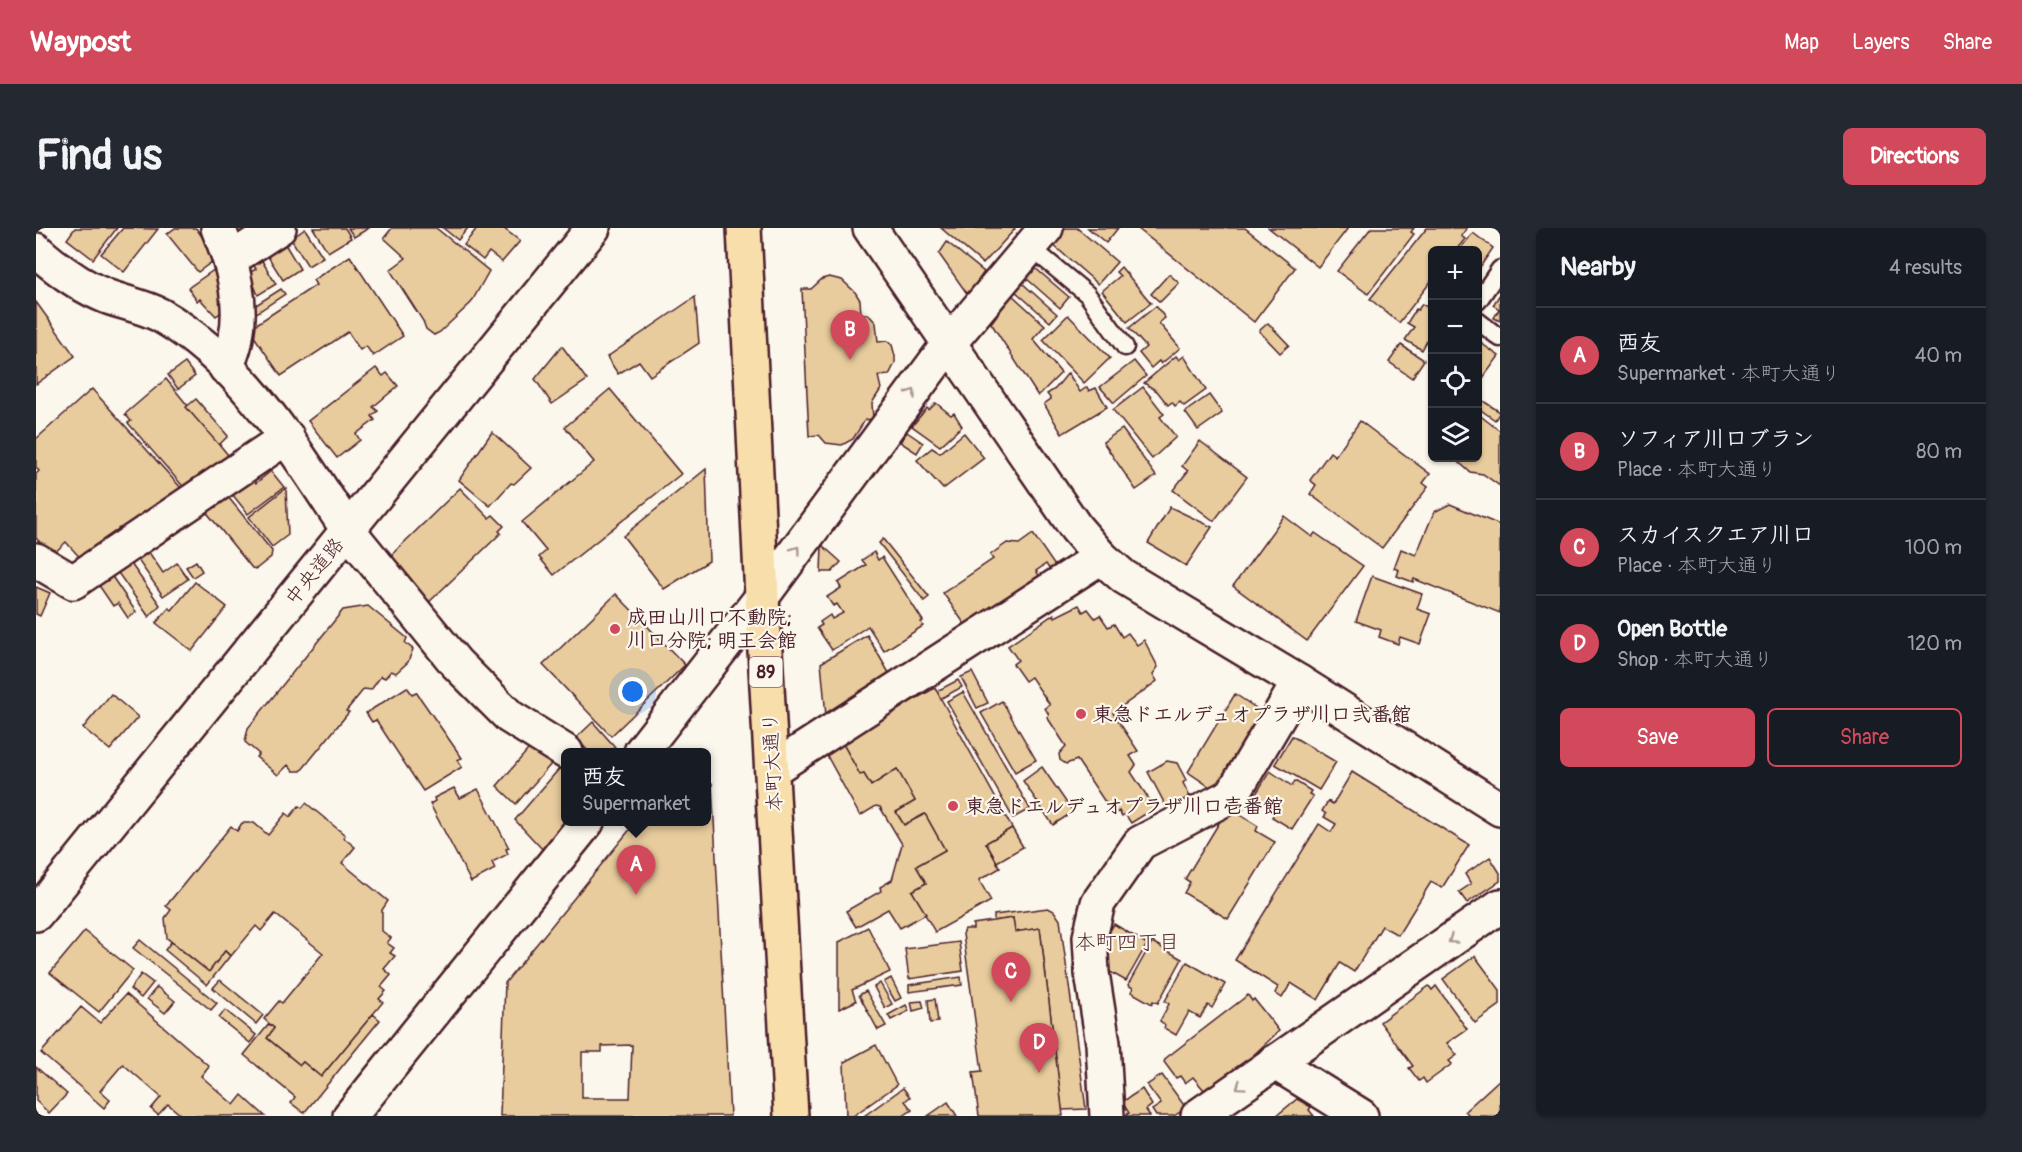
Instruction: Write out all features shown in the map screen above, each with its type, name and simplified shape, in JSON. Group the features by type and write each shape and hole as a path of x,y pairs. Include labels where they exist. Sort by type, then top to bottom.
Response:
{"main road":[{"name":"本町大通り","path":"744,228 791,1116"}],"street":[{"path":"218,228 231,259 237,308 236,338 226,368"},
{"path":"231,259 279,228"},
{"name":"中央道路","path":"36,914 593,228"},
{"path":"870,228 1076,528 1101,557 1124,577 1299,682 1500,808"},
{"path":"645,748 762,597 950,342 1038,237"},
{"path":"36,250 55,267 105,296 159,315 209,351 287,437 348,530 464,671 510,717 561,750"},
{"path":"36,560 73,582 287,437"},
{"path":"773,769 1101,557"},
{"path":"1107,1116 1103,1043 1092,973 1090,937 1098,903 1140,843 1232,795 1299,682"},
{"path":"350,1116 584,826"},
{"path":"1198,1116 1500,906"},
{"path":"1274,1062 1361,1116"}],"lane":[{"path":"1038,237 1087,294 1125,347"},
{"path":"1479,300 1500,269"},
{"path":"1482,324 1500,338"}],"building":[{"path":"75,228 117,228 93,259 67,239"},
{"path":"123,228 158,229 124,272 101,254"},
{"path":"175,228 196,228 217,258 198,272 167,234"},
{"path":"313,228 345,228 351,238 328,252"},
{"path":"348,228 369,228 354,237"},
{"path":"392,228 436,228 489,271 471,303 434,335 426,329 390,270 406,258 384,238"},
{"path":"443,228 468,228 458,240"},
{"path":"477,228 503,228 520,241 502,262 489,252 483,260 464,245"},
{"path":"941,228 1014,228 1015,229 983,264"},
{"path":"1066,228 1077,228 1117,262 1098,284 1052,244"},
{"path":"1088,228 1118,228 1106,243"},
{"path":"1137,228 1245,228 1295,268 1254,322"},
{"path":"1269,228 1348,228 1318,267"},
{"path":"1371,228 1414,228 1411,232 1414,234 1368,294 1337,271"},
{"path":"1427,228 1467,228 1461,236 1465,239 1459,246 1428,246 1428,285 1399,323 1370,299"},
{"path":"305,229 323,257 308,266 291,239"},
{"path":"1473,233 1493,248 1482,264 1482,246 1462,246"},
{"path":"947,242 984,272 968,295 939,254"},
{"path":"285,244 300,269 283,280 267,255"},
{"path":"350,256 403,336 373,356 366,346 360,350 348,332 281,376 249,329 316,285 313,280"},
{"path":"261,259 276,284 258,295 249,273 256,269 253,264"},
{"path":"218,267 221,271 215,275 224,287 225,300 220,304 224,310 216,316 200,299 197,301 188,288"},
{"path":"1034,267 1069,297 1060,308 1026,278"},
{"path":"1121,267 1151,303 1127,322 1102,291 1120,276 1116,272"},
{"path":"1169,274 1179,283 1160,302 1151,294"},
{"path":"829,277 842,280 855,292 860,300 861,314 868,314 876,323 878,342 887,341 892,345 895,356 895,363 889,375 878,376 881,389 872,403 873,419 865,420 853,439 842,445 826,443 819,435 809,436 802,289 811,289 822,279"},
{"path":"1022,283 1057,314 1050,322 1015,291"},
{"path":"281,289 285,294 252,316 248,310"},
{"path":"1500,294 1500,321 1494,318 1499,309 1493,305"},
{"path":"1012,295 1045,325 1033,339 1061,373 1038,396 991,323"},
{"path":"695,297 699,343 650,376 639,361 618,374 607,357"},
{"path":"36,302 75,356 36,384"},
{"path":"1422,304 1427,307 1428,305 1428,342 1422,350 1405,340 1414,327 1407,323 1416,309 1418,310"},
{"path":"1156,306 1165,318 1159,323 1180,348 1161,364 1159,361 1151,368 1139,353 1146,347 1129,328"},
{"path":"1068,315 1110,358 1084,383 1043,340"},
{"path":"1268,323 1289,345 1280,353 1259,331"},
{"path":"1482,344 1499,356 1482,379"},
{"path":"1401,345 1424,360 1412,378 1389,362"},
{"path":"562,346 587,380 552,404 535,379"},
{"path":"1176,356 1179,360 1184,356 1206,390 1184,406 1180,402 1175,406 1172,402 1168,405 1157,391 1144,383"},
{"path":"1134,361 1146,376 1114,403 1100,387"},
{"path":"185,363 195,376 178,389 168,375"},
{"path":"376,368 383,376 387,373 398,386 373,407 378,411 372,416 375,420 356,434 360,440 337,458 308,421"},
{"path":"1068,373 1080,392 1087,387 1089,391 1096,388 1107,407 1062,434 1044,404 1051,399 1047,394 1055,389"},
{"path":"166,379 228,455 187,491 128,423 131,421 125,414"},
{"path":"1143,387 1164,414 1160,417 1176,437 1152,459 1113,410"},
{"path":"92,389 182,489 127,538 119,528 83,561 66,542 52,555 36,538 36,474 39,471 36,467 36,439"},
{"path":"610,389 681,474 554,575 539,557 546,551 522,522 594,462 565,427"},
{"path":"1209,395 1222,413 1198,430 1185,412"},
{"path":"196,399 228,436 219,445 186,407"},
{"path":"1482,400 1500,412 1495,420 1482,411"},
{"path":"936,403 951,415 954,413 962,426 940,446 912,426 927,408 929,410"},
{"path":"1482,417 1500,431 1500,486 1483,474 1470,472 1459,462 1482,462"},
{"path":"1360,421 1430,474 1423,483 1428,487 1382,548 1310,494 1316,485 1310,480 1330,452 1335,456"},
{"path":"1122,429 1156,476 1136,490 1103,442"},
{"path":"492,432 531,468 514,484 511,483 490,506 459,480"},
{"path":"907,432 923,443 917,453 900,442"},
{"path":"964,433 984,458 943,489 917,460 932,448 940,453"},
{"path":"1200,441 1247,477 1214,521 1173,490 1188,471 1182,466"},
{"path":"706,469 709,561 664,589 623,536"},
{"path":"271,471 284,487 248,514 228,489 248,474 256,483"},
{"path":"286,488 288,535 272,547 249,517"},
{"path":"460,488 489,518 493,515 504,526 499,531 501,533 425,606 383,563"},
{"path":"224,492 272,551 271,557 256,569 252,568 204,509"},
{"path":"1450,504 1500,525 1500,613 1414,579 1413,582 1397,576 1399,570 1394,568 1401,549 1416,555 1434,512"},
{"path":"1170,507 1212,527 1186,566 1148,543"},
{"path":"1284,516 1312,537 1315,533 1363,566 1307,641 1233,586"},
{"path":"1033,534 1055,566 1050,570 1046,564 1036,571 1042,579 968,629 943,593 993,559 990,555 1007,543 1019,544"},
{"path":"883,539 929,597 924,601 879,543"},
{"path":"822,545 841,562 832,572 821,572"},
{"path":"146,548 163,573 177,563 188,579 163,596 135,556"},
{"path":"874,552 878,560 882,557 923,621 921,622 923,626 884,651 868,626 832,650 817,628 822,625 820,622 830,615 832,619 843,613 837,604 833,606 827,597 841,588 838,583 866,565 862,560"},
{"path":"129,561 160,605 149,617 116,570"},
{"path":"196,561 202,571 193,577 186,567"},
{"path":"111,575 136,612 128,618 118,603 113,606 98,584"},
{"path":"1372,576 1422,594 1417,609 1431,614 1420,644 1400,637 1398,644 1379,637 1381,630 1356,621"},
{"path":"195,582 227,607 192,651 156,623 169,608 172,610"},
{"path":"36,587 50,593 40,616 36,614"},
{"name":"成田山川口不動院; 川口分院; 明王会館","path":"616,594 685,665 611,736 543,665"},
{"name":"東急ドエルデュオプラザ川口弐番館","path":"1079,605 1083,612 1088,609 1095,618 1100,615 1108,627 1114,624 1122,637 1128,633 1137,645 1144,640 1158,667 1153,674 1157,681 1113,713 1138,751 1130,756 1136,765 1131,772 1155,808 1131,823 1125,814 1122,816 1119,811 1117,813 1112,806 1109,808 1077,760 1066,764 1060,760 1059,754 1066,746 1047,717 1049,715 1045,708 1050,705 1031,677 1025,681 1013,664 1018,660 1008,646 1054,614 1055,617"},
{"path":"368,606 407,638 405,643 413,649 408,662 396,673 391,671 385,678 381,676 371,690 364,689 346,711 349,712 301,771 293,771 288,765 278,775 256,757 259,754 245,742 248,728 343,610"},
{"path":"867,635 892,678 826,716 821,663"},
{"path":"972,672 988,703 977,708 961,677"},
{"path":"958,680 962,687 940,699 937,691"},
{"path":"407,687 412,694 416,692 462,758 457,760 462,767 423,791 376,720 372,722 366,713"},
{"name":"東急ドエルデュオプラザ川口壱番館","path":"935,688 1012,828 986,843 1000,868 979,880 991,901 935,932 912,891 926,883 916,866 945,850 925,814 904,825 896,812 915,801 897,769 871,786 864,774 860,775 843,744 847,742 845,738"},
{"path":"963,692 1030,809 1013,818 947,701"},
{"path":"111,694 138,717 110,750 83,728"},
{"path":"1235,694 1265,714 1225,782 1220,779 1221,783 1213,789 1188,772"},
{"path":"1002,701 1036,760 1015,772 981,713"},
{"path":"593,722 615,747 585,748 576,738"},
{"path":"1292,736 1336,762 1319,790 1275,764"},
{"path":"539,737 559,755 516,804 497,786"},
{"path":"843,744 860,775 864,774 871,786 897,769 915,801 896,812 904,825 925,814 945,850 916,866 926,883 912,891 926,914 900,928 888,909 856,927 846,911 881,891 880,887 892,880 902,844 880,807 876,806 860,816 826,754"},
{"path":"1167,761 1177,763 1186,780 1183,783 1190,797 1167,808 1148,772"},
{"path":"561,767 561,826 564,826 543,850 515,820"},
{"path":"1042,767 1073,812 1053,825 1023,781"},
{"path":"1270,771 1292,786 1295,781 1311,791 1309,794 1313,796 1292,829 1272,817 1276,811 1254,797"},
{"path":"1352,772 1469,845 1442,888 1431,882 1398,935 1382,926 1354,972 1340,963 1318,1000 1291,983 1282,998 1275,993 1278,987 1235,960 1319,824 1331,832 1336,824 1324,817 1326,814 1322,811 1328,801 1333,804"},
{"path":"712,783 730,1116 500,1116 505,983 633,826 711,826","holes":["632,1045 630,1098 582,1098 582,1052 602,1052 602,1046"]},
{"path":"454,788 460,798 478,789 509,848 506,849 508,854 492,862 495,869 471,882 430,804 435,801 434,798"},
{"path":"306,803 345,835 344,838 355,847 342,863 388,901 382,910 382,931 391,938 387,943 394,948 390,953 395,956 384,969 391,975 381,987 386,991 379,999 383,1002 321,1077 303,1062 300,1065 267,1038 274,1028 264,1019 279,1001 282,1003 323,953 275,914 261,931 256,926 231,956 225,951 209,972 167,938 165,918 171,910 166,906 231,826 237,831 242,823 254,823 268,835 286,813 290,817 299,806 302,808"},
{"path":"1232,810 1258,826 1256,831 1275,842 1228,919 1184,893 1190,882 1185,879 1225,813 1229,815"},
{"path":"1012,828 1023,847 997,862 986,843"},
{"path":"1490,857 1500,873 1500,881 1467,903 1459,892 1471,884 1465,874"},
{"path":"1048,908 1054,911 1060,920 1086,1109 1062,1110 1040,928 1015,932 1013,918 994,921 994,915"},
{"path":"1013,918 1015,932 1040,928 1063,1116 979,1116 973,1072 982,1071 963,934 965,929 973,929 973,924"},
{"path":"1114,924 1147,944 1126,981 1105,969 1105,939"},
{"path":"868,927 890,972 852,990 856,1001 839,1009 839,942"},
{"path":"85,931 133,970 99,1012 50,973"},
{"path":"140,940 217,1003 211,1010 133,948"},
{"path":"171,942 209,972 225,951 230,956 207,985 165,950"},
{"path":"959,942 963,971 909,979 905,949"},
{"path":"1152,942 1182,959 1158,1003 1153,1001 1152,1004 1131,992 1133,988 1128,985"},
{"path":"1475,956 1500,990 1500,1005 1475,1023 1443,979"},
{"path":"1187,962 1225,984 1212,1008 1208,1005 1200,1018 1189,1012 1176,1035 1164,1028 1165,1025 1160,1021 1169,1004 1165,1001"},
{"path":"141,974 153,983 141,998 130,989"},
{"path":"961,977 962,985 909,992 909,985"},
{"path":"891,978 901,998 895,1001 884,982"},
{"path":"220,980 263,1015 256,1024 213,988"},
{"path":"880,983 892,1004 885,1008 874,987"},
{"path":"1429,986 1432,990 1436,986 1467,1029 1447,1043 1457,1055 1449,1061 1452,1064 1426,1083 1423,1078 1419,1081 1409,1068 1413,1066 1380,1022"},
{"path":"157,987 175,1001 165,1013 147,999"},
{"path":"866,991 886,1026 878,1030 859,995"},
{"path":"126,994 209,1066 201,1076 234,1105 242,1095 265,1116 182,1116 168,1104 158,1115 151,1109 161,1097 123,1064 100,1091 110,1100 104,1108 41,1053 81,1007 100,1023"},
{"path":"1248,995 1252,1001 1254,999 1279,1031 1244,1064 1204,1090 1193,1077 1185,1083 1180,1076 1176,1078 1164,1062 1166,1058"},
{"path":"935,999 938,1022 930,1023 928,1000"},
{"path":"922,1001 924,1008 913,1011 911,1002"},
{"path":"906,1005 909,1011 891,1020 888,1015"},
{"path":"225,1010 256,1035 250,1043 219,1018"},
{"path":"373,1014 380,1020 304,1113 291,1103 295,1097 244,1055 269,1024 274,1028 267,1038 300,1065 303,1062 321,1077"},
{"path":"876,1045 897,1085 853,1116 846,1116 844,1062"},
{"path":"36,1067 67,1094 49,1113 36,1101"},
{"path":"1162,1075 1186,1108 1174,1116 1156,1116 1152,1110 1161,1104 1147,1085"},
{"path":"1500,1079 1500,1116 1470,1116 1465,1111"},
{"path":"903,1088 910,1097 905,1101 912,1110 903,1116 864,1116"},
{"path":"1142,1089 1152,1105 1146,1110 1150,1116 1124,1116 1129,1113 1122,1102"},
{"path":"1297,1099 1311,1107 1309,1110 1314,1116 1276,1116"},
{"path":"948,1102 957,1116 928,1116"}],"place":[{"name":"ソフィア川口ブラン","path":"850,360"},
{"name":"成田山川口不動院; 川口分院; 明王会館","path":"615,629"},
{"name":"東急ドエルデュオプラザ川口弐番館","path":"1081,714"},
{"name":"東急ドエルデュオプラザ川口壱番館","path":"953,806"},
{"name":"西友","path":"636,895"},
{"name":"スカイスクエア川口","path":"1011,1002"},
{"name":"Open Bottle","path":"1039,1073"}],"district":[{"name":"本町四丁目","path":"1127,942"}]}
